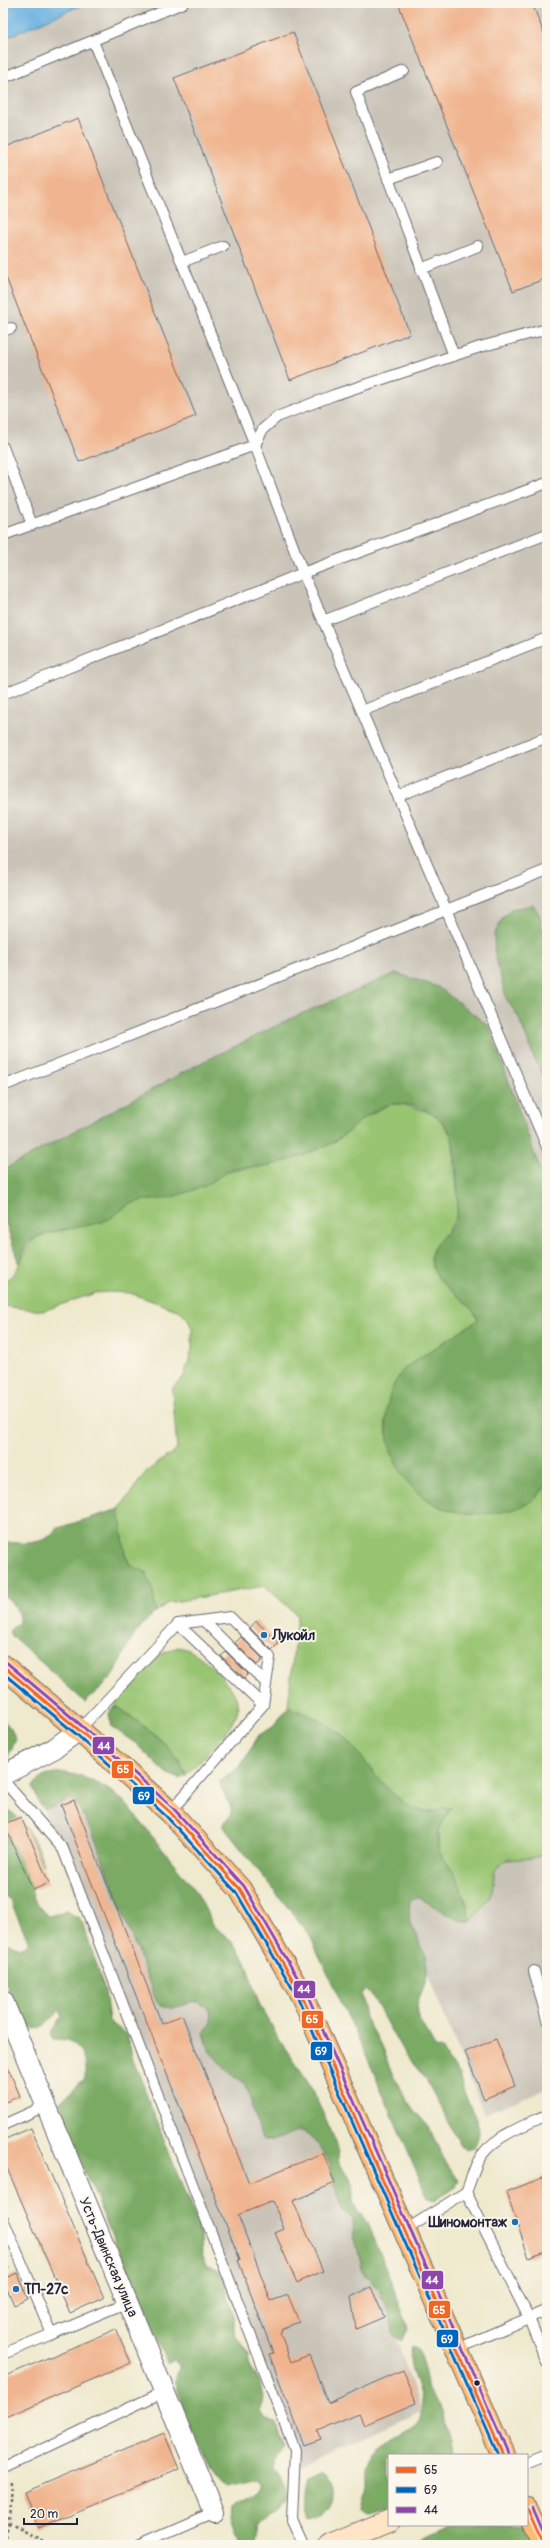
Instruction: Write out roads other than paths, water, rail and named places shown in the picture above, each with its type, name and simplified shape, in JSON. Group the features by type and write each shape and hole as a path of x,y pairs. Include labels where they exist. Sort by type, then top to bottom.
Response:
{"main road":[{"path":"3,1666 79,1730 170,1812 240,1888 302,1996 503,2454"},
{"path":"528,2511 543,2545"},
{"path":"331,2545 388,2520"}],"street":[{"path":"3,1775 55,1748 79,1730"},
{"name":"Усть-Двинская улица","path":"3,2001 45,2106 128,2302 163,2392 214,2512"}],"lane":[{"path":"3,78 183,3"},
{"path":"93,41 255,445 303,573 547,1147"},
{"path":"404,71 356,92 454,356"},
{"path":"388,180 437,162"},
{"path":"182,262 223,246"},
{"path":"421,269 478,246"},
{"path":"3,535 255,445 263,429 277,417 334,395 454,356 547,329"},
{"path":"3,447 32,525"},
{"path":"3,694 303,573 547,483"},
{"path":"323,621 547,534"},
{"path":"362,711 547,638"},
{"path":"398,796 547,737"},
{"path":"3,1086 547,870"},
{"path":"79,1730 178,1624 230,1617 270,1657 263,1705 170,1812"},
{"path":"204,1621 266,1683"},
{"path":"178,1624 263,1705"},
{"path":"3,1780 62,1849 71,1871 295,2450 292,2521 303,2545"},
{"path":"534,1972 547,2020"},
{"path":"3,2125 45,2106"},
{"path":"404,2231 466,2192 477,2162 489,2146 517,2129 547,2116"},
{"path":"466,2192 529,2318 547,2363"},
{"path":"3,2218 52,2334"},
{"path":"3,2354 128,2302"},
{"path":"457,2349 547,2310"},
{"path":"7,2466 163,2392"},
{"path":"528,2462 547,2454"},
{"path":"138,2545 214,2512"}],"water":[{"path":"3,3 86,3 3,39"}],"place":[{"name":"Лукойл","path":"264,1635"},
{"name":"Шиномонтаж","path":"515,2222"},
{"name":"ТП-27c","path":"16,2289"}]}
